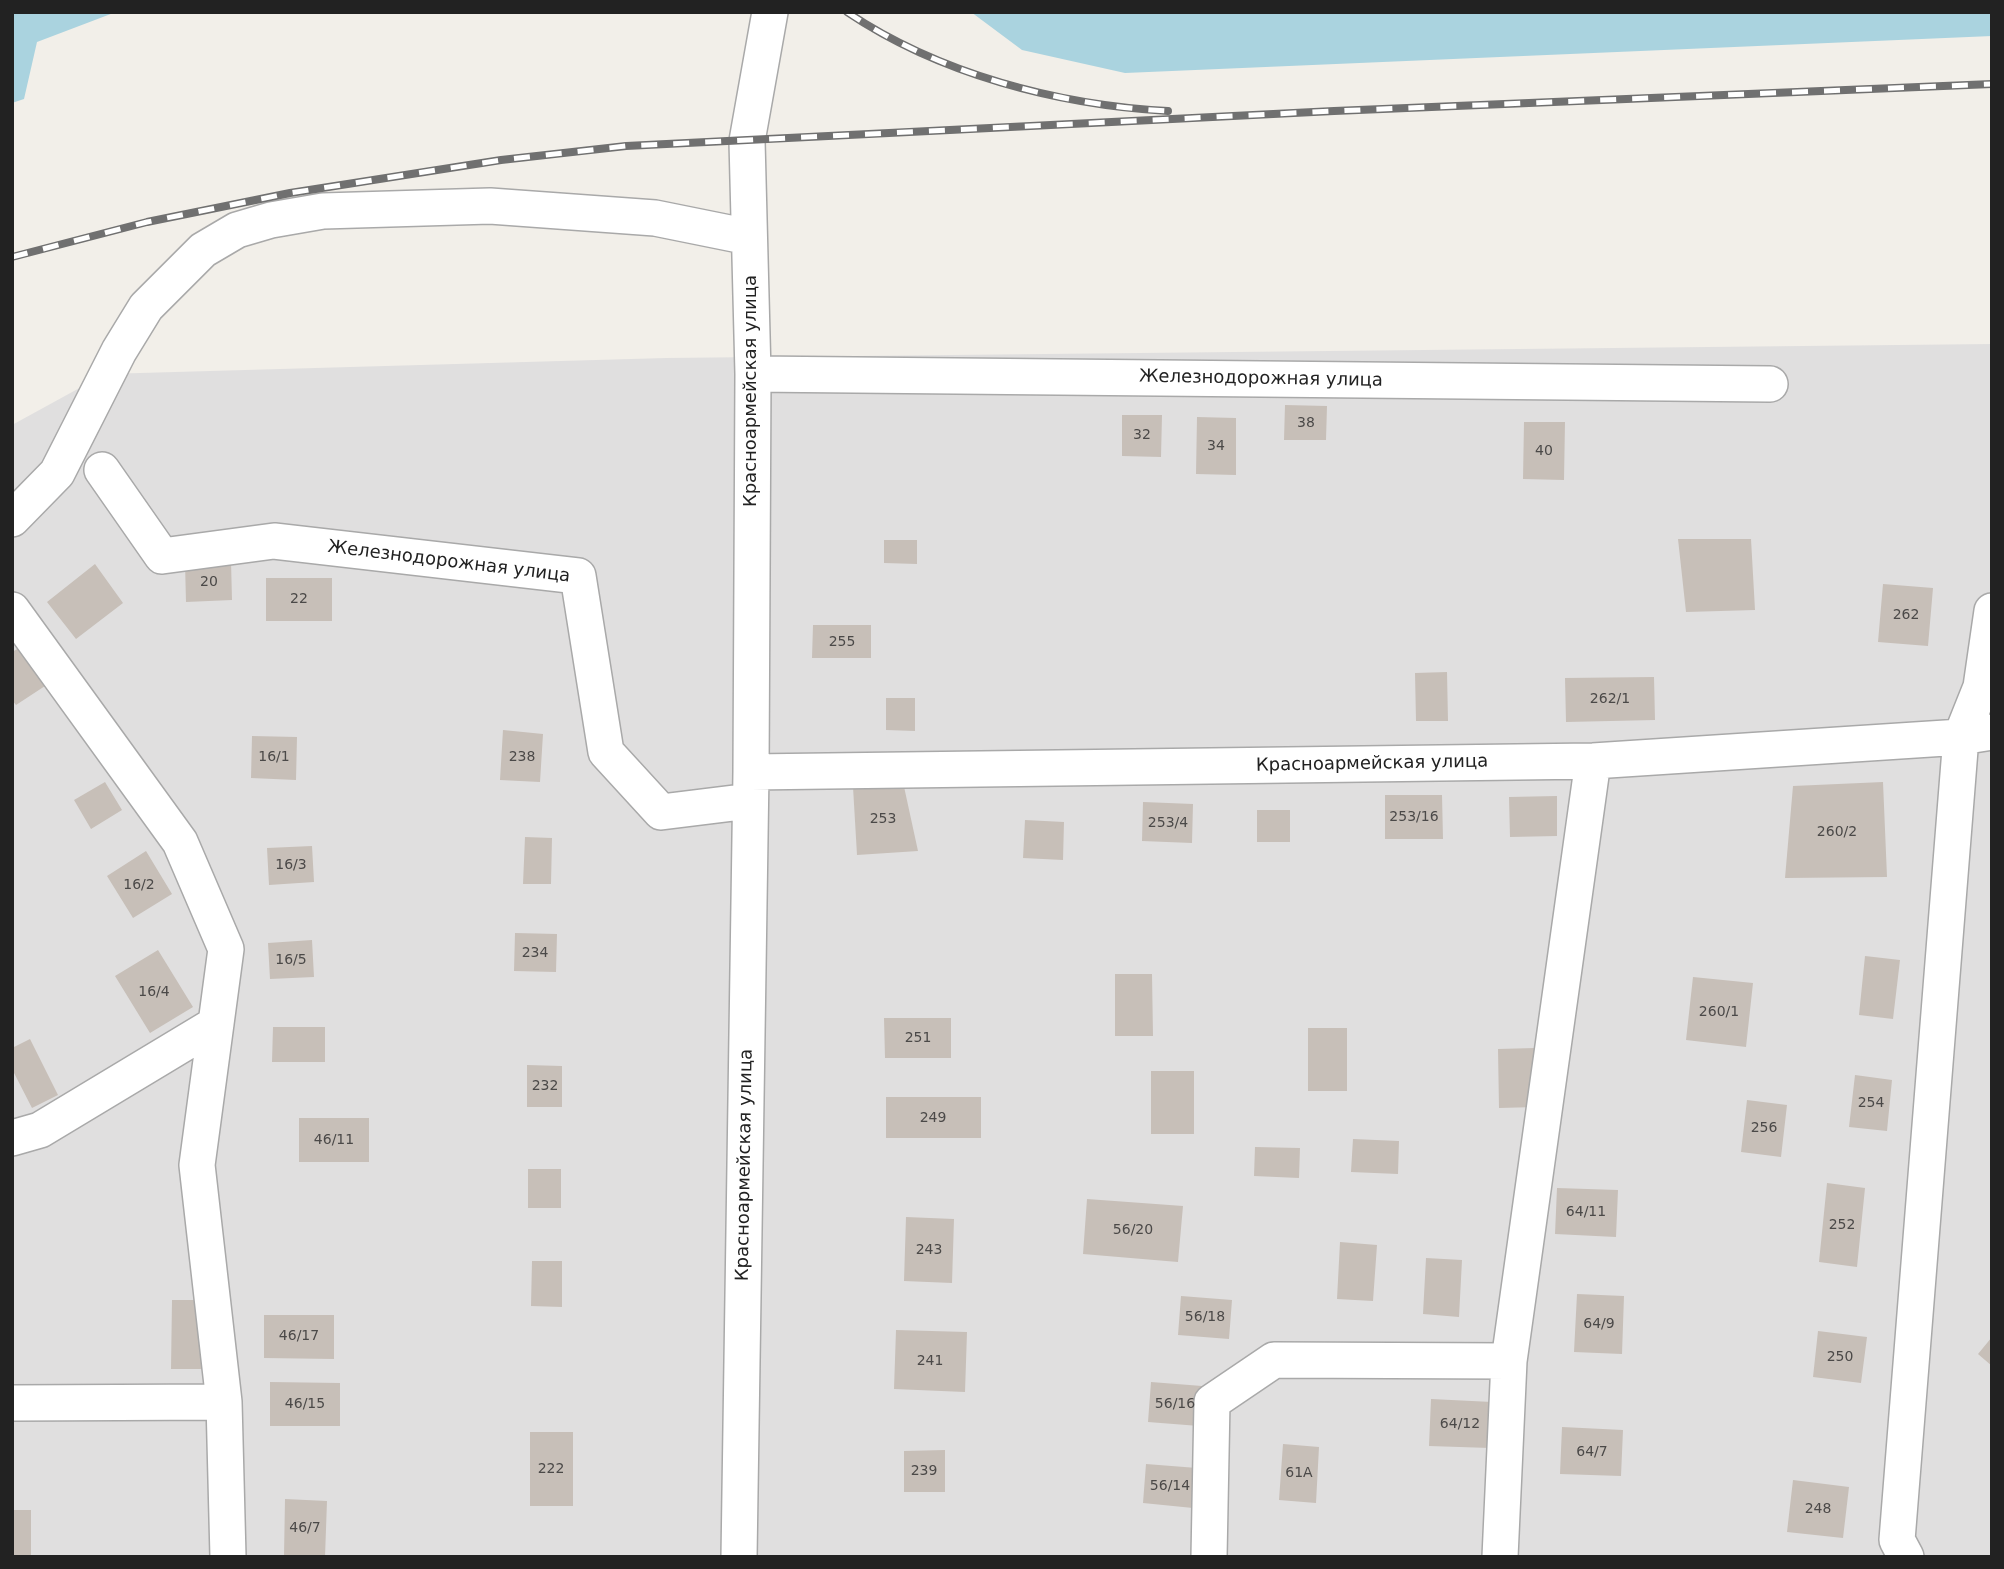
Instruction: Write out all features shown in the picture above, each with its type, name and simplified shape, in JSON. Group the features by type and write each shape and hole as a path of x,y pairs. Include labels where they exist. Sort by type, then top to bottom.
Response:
{"street":[{"name":"Красноармейская улица","path":"739,1557 753,374 747,141 770,12"},
{"path":"12,519 57,473 119,351 146,307 203,250 237,230 271,220 323,211 490,206 655,218 749,237"},
{"name":"Железнодорожная улица","path":"753,374 1770,384"},
{"name":"Железнодорожная улица","path":"102,470 162,556 274,541 578,576 606,752 662,812 750,787"},
{"path":"12,610 180,842 226,949 197,1165 224,1402 228,1557"},
{"path":"1906,1557 1896,1540 1976,735 1992,611"},
{"name":"Красноармейская улица","path":"750,787 1593,761 1976,735"},
{"path":"1500,1557 1509,1362 1593,761"},
{"path":"12,1138 40,1130 216,1024"},
{"path":"1209,1557 1212,1402 1274,1360 1509,1362"},
{"path":"12,1403 224,1402"}],"shaded area":[{"path":"1992,344 1992,1557 12,1557 12,425 105,374 666,358"}],"water":[{"path":"12,12 116,12 37,42 24,99 12,103"},
{"path":"971,12 1992,12 1992,36 1125,73 1022,50"}],"building":[{"path":"1285,405 1327,406 1326,440 1284,440"},
{"path":"1122,415 1162,415 1161,457 1122,456"},
{"path":"1197,417 1236,418 1236,475 1196,474"},
{"path":"1524,422 1565,422 1564,480 1523,479"},
{"path":"1678,539 1751,539 1755,610 1686,612"},
{"path":"884,540 917,540 917,564 884,563"},
{"path":"231,561 232,600 186,602 185,563"},
{"path":"95,564 123,603 76,639 47,602"},
{"path":"266,578 332,578 332,621 266,621"},
{"path":"1883,584 1933,588 1928,646 1878,642"},
{"path":"813,625 871,625 871,658 812,658"},
{"path":"19,648 45,686 16,705 12,700 12,652"},
{"path":"1447,672 1448,721 1416,721 1415,673"},
{"path":"1654,677 1655,720 1566,722 1565,678"},
{"path":"886,698 915,698 915,731 886,730"},
{"path":"503,730 543,734 540,782 500,780"},
{"path":"252,736 297,737 296,780 251,778"},
{"path":"105,782 122,810 91,829 74,800"},
{"path":"903,782 918,851 857,855 853,787"},
{"path":"1883,782 1887,877 1785,878 1793,786"},
{"path":"1385,795 1442,795 1443,839 1385,839"},
{"path":"1557,796 1557,836 1510,837 1509,797"},
{"path":"1143,802 1193,804 1192,843 1142,841"},
{"path":"1257,810 1290,810 1290,842 1257,842"},
{"path":"1025,820 1064,822 1063,860 1023,858"},
{"path":"525,837 552,838 551,884 523,884"},
{"path":"312,846 314,882 269,885 267,848"},
{"path":"146,851 172,894 133,918 107,876"},
{"path":"515,933 557,934 556,972 514,971"},
{"path":"312,940 314,977 270,979 268,943"},
{"path":"158,950 193,1007 150,1033 115,976"},
{"path":"1865,956 1900,960 1893,1019 1859,1015"},
{"path":"1115,974 1152,974 1153,1036 1115,1036"},
{"path":"1693,977 1753,983 1746,1047 1686,1040"},
{"path":"884,1018 951,1018 951,1058 885,1058"},
{"path":"273,1027 325,1027 325,1062 272,1062"},
{"path":"1308,1028 1347,1028 1347,1091 1308,1091"},
{"path":"30,1039 58,1095 32,1108 12,1069 12,1048"},
{"path":"1535,1048 1536,1107 1499,1108 1498,1049"},
{"path":"527,1065 562,1066 562,1107 527,1107"},
{"path":"1151,1071 1194,1071 1194,1134 1151,1134"},
{"path":"1855,1075 1892,1080 1887,1131 1849,1127"},
{"path":"886,1097 981,1097 981,1138 886,1138"},
{"path":"1747,1100 1787,1105 1781,1157 1741,1152"},
{"path":"299,1118 369,1118 369,1162 299,1162"},
{"path":"1353,1139 1399,1141 1398,1174 1351,1172"},
{"path":"1255,1147 1300,1148 1299,1178 1254,1176"},
{"path":"528,1169 561,1169 561,1208 528,1208"},
{"path":"1827,1183 1865,1188 1857,1267 1819,1262"},
{"path":"1557,1188 1618,1190 1616,1237 1555,1234"},
{"path":"1087,1199 1183,1206 1178,1262 1083,1254"},
{"path":"906,1217 954,1219 952,1283 904,1281"},
{"path":"1340,1242 1377,1245 1373,1301 1337,1299"},
{"path":"1426,1258 1462,1260 1459,1317 1423,1314"},
{"path":"532,1261 562,1261 562,1307 531,1306"},
{"path":"1577,1294 1624,1296 1622,1354 1574,1352"},
{"path":"1181,1296 1232,1300 1229,1339 1178,1335"},
{"path":"172,1300 210,1300 209,1369 171,1369"},
{"path":"264,1315 334,1315 334,1359 264,1358"},
{"path":"896,1330 967,1332 965,1392 894,1389"},
{"path":"1818,1331 1867,1337 1861,1383 1813,1377"},
{"path":"1992,1337 1992,1366 1978,1354"},
{"path":"270,1382 340,1383 340,1426 270,1426"},
{"path":"1151,1382 1202,1386 1199,1426 1148,1422"},
{"path":"1431,1399 1492,1402 1490,1448 1429,1446"},
{"path":"1562,1427 1623,1430 1621,1476 1560,1474"},
{"path":"530,1432 573,1432 573,1506 530,1506"},
{"path":"1283,1444 1319,1447 1316,1503 1279,1500"},
{"path":"945,1450 945,1492 904,1492 904,1451"},
{"path":"1146,1464 1197,1468 1193,1508 1143,1503"},
{"path":"1793,1480 1849,1487 1843,1538 1787,1532"},
{"path":"285,1499 327,1501 325,1557 284,1556"},
{"path":"12,1510 31,1510 31,1557 12,1557"}],"railway":[{"path":"847,12 920,53 1001,82 1084,102 1168,111"},
{"path":"12,257 147,222 290,193 501,160 626,146 1334,111 1992,84"}]}
